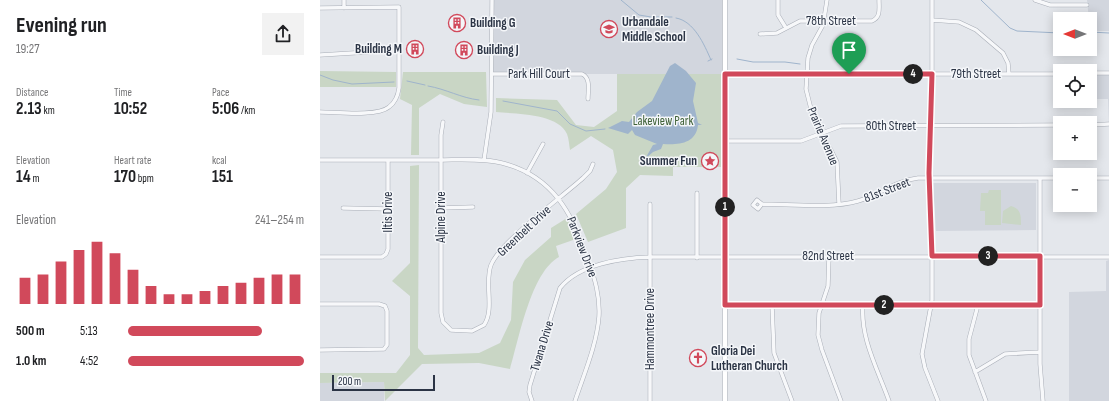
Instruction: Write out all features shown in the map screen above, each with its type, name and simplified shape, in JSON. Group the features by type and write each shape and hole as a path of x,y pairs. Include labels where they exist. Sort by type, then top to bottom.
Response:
{"street":[{"path":"344,0 344,8"},
{"path":"484,160 491,112 492,0"},
{"path":"725,0 725,401"},
{"path":"778,0 778,15 786,28"},
{"name":"Prairie Avenue","path":"827,0 824,21 810,52 806,89 809,105 837,162 839,204"},
{"name":"78th Street","path":"760,34 777,33 800,21 872,21 879,14 879,0"},
{"path":"932,0 932,74 929,178 932,305 922,354 938,401"},
{"path":"1035,0 1043,4 1087,5"},
{"path":"1062,0 1062,5"},
{"path":"320,8 399,8 399,50 398,95 390,107 376,112 320,112"},
{"path":"932,20 959,22 976,30 1003,53 1008,63 1009,74"},
{"path":"320,55 369,52"},
{"name":"Park Hill Court","path":"492,74 585,76 588,81 588,99"},
{"name":"79th Street","path":"725,74 1053,74"},
{"path":"1097,74 1109,74"},
{"name":"Alpine Drive","path":"441,313 441,160 443,122"},
{"path":"1097,125 1109,124"},
{"name":"80th Street","path":"725,141 801,141 842,126 1053,125"},
{"path":"527,173 543,144"},
{"name":"Parkview Drive","path":"320,160 484,160 502,163 527,173 542,182 559,199 577,226 591,268 598,298 598,318 575,401"},
{"name":"Iltis Drive","path":"320,257 385,256 387,252 388,160"},
{"name":"Greenbelt Drive","path":"441,313 443,322 448,328 462,331 480,329 486,323 488,313 490,271 497,255 509,241 583,178 590,171 593,164"},
{"name":"81st Street","path":"762,204 839,204 864,199 902,181 929,178 1053,178"},
{"path":"1040,178 1040,352 1044,401"},
{"path":"1097,178 1109,178"},
{"path":"696,258 697,193"},
{"name":"Hammontree Drive","path":"650,204 650,401"},
{"path":"343,208 388,209"},
{"path":"441,208 473,208"},
{"path":"829,256 827,295 821,305 818,321 820,343 841,401"},
{"name":"82nd Street","path":"558,292 571,276 591,268 619,260 650,257 1109,257"},
{"name":"Twana Drive","path":"532,401 529,392 530,385 558,292"},
{"path":"320,304 379,304 385,306 387,311 387,345 384,349 320,350"},
{"path":"725,305 1040,305"},
{"path":"772,305 774,353 792,401"},
{"path":"863,305 863,324 866,340 889,401"},
{"path":"978,305 968,344 969,355 986,401"},
{"path":"975,372 1005,354 1040,352"}],"shaded area":[{"name":"Urbandale Middle School","path":"492,0 725,0 725,74 492,74"},
{"path":"1087,0 1109,0 1109,31 1097,31 1097,12 1088,12"},
{"path":"1097,73 1109,73 1109,124 1108,99 1097,99"},
{"path":"933,183 1036,183 1036,230 936,231"},
{"path":"1109,260 1109,401 1069,401 1069,292 1106,291 1106,261"},
{"path":"384,382 384,401 320,401 320,383"}],"green space":[{"path":"320,71 396,72 396,87 320,87"},
{"path":"403,72 486,72 487,107 464,104 440,94 419,108 419,155 411,155 412,105 400,99"},
{"name":"Lakeview Park","path":"617,74 725,74 725,167 673,167 673,176 640,175 626,188 626,228 588,242 576,214 606,189 617,172 613,150 591,136 570,150 567,134 562,127 555,122 546,118 524,114 496,112 496,98 557,100 576,125 594,127 617,111"},
{"path":"419,165 418,348 424,355 479,353 500,343 511,320 513,282 525,260 551,237 551,228 567,218 576,239 556,246 559,257 549,265 541,277 527,307 510,369 479,363 422,364 385,401 384,382 320,383 320,373 396,373 410,355 410,296 392,281 410,263 410,166"},
{"path":"989,190 1001,190 1001,225 985,225 985,211 980,211 981,193 988,193"},
{"path":"1011,206 1019,211 1021,225 1002,223 1003,211"}],"water":[{"path":"675,63 686,71 696,83 693,101 698,123 702,125 698,125 697,131 690,140 675,144 663,144 661,149 653,152 645,159 653,145 657,144 635,135 632,130 628,134 608,128 622,121 629,122 637,112 652,101 670,66"}],"waterway":[{"path":"621,0 639,15 651,17 672,17"},
{"path":"981,0 1010,28 1017,31 1053,33"},
{"path":"676,18 682,20 693,28 702,40 711,60"},
{"path":"1097,32 1109,33"},
{"path":"708,61 712,59"},
{"path":"737,59 753,62 785,62 800,64"},
{"path":"320,75 333,80 352,84 394,82"},
{"path":"407,81 425,85"},
{"path":"428,86 479,100"},
{"path":"503,101 557,111 570,124 586,131 605,129"}],"place":[{"name":"Building G","path":"457,23"},
{"name":"Urbandale Middle School","path":"609,29"},
{"name":"Building M","path":"415,49"},
{"name":"Building J","path":"464,50"},
{"name":"Summer Fun","path":"710,161"},
{"name":"Gloria Dei Lutheran Church","path":"698,358"}],"route":[{"path":"725,74 849,74 932,74 929,173 932,211 932,256 1040,256 1040,305 725,305 725,74"}]}
